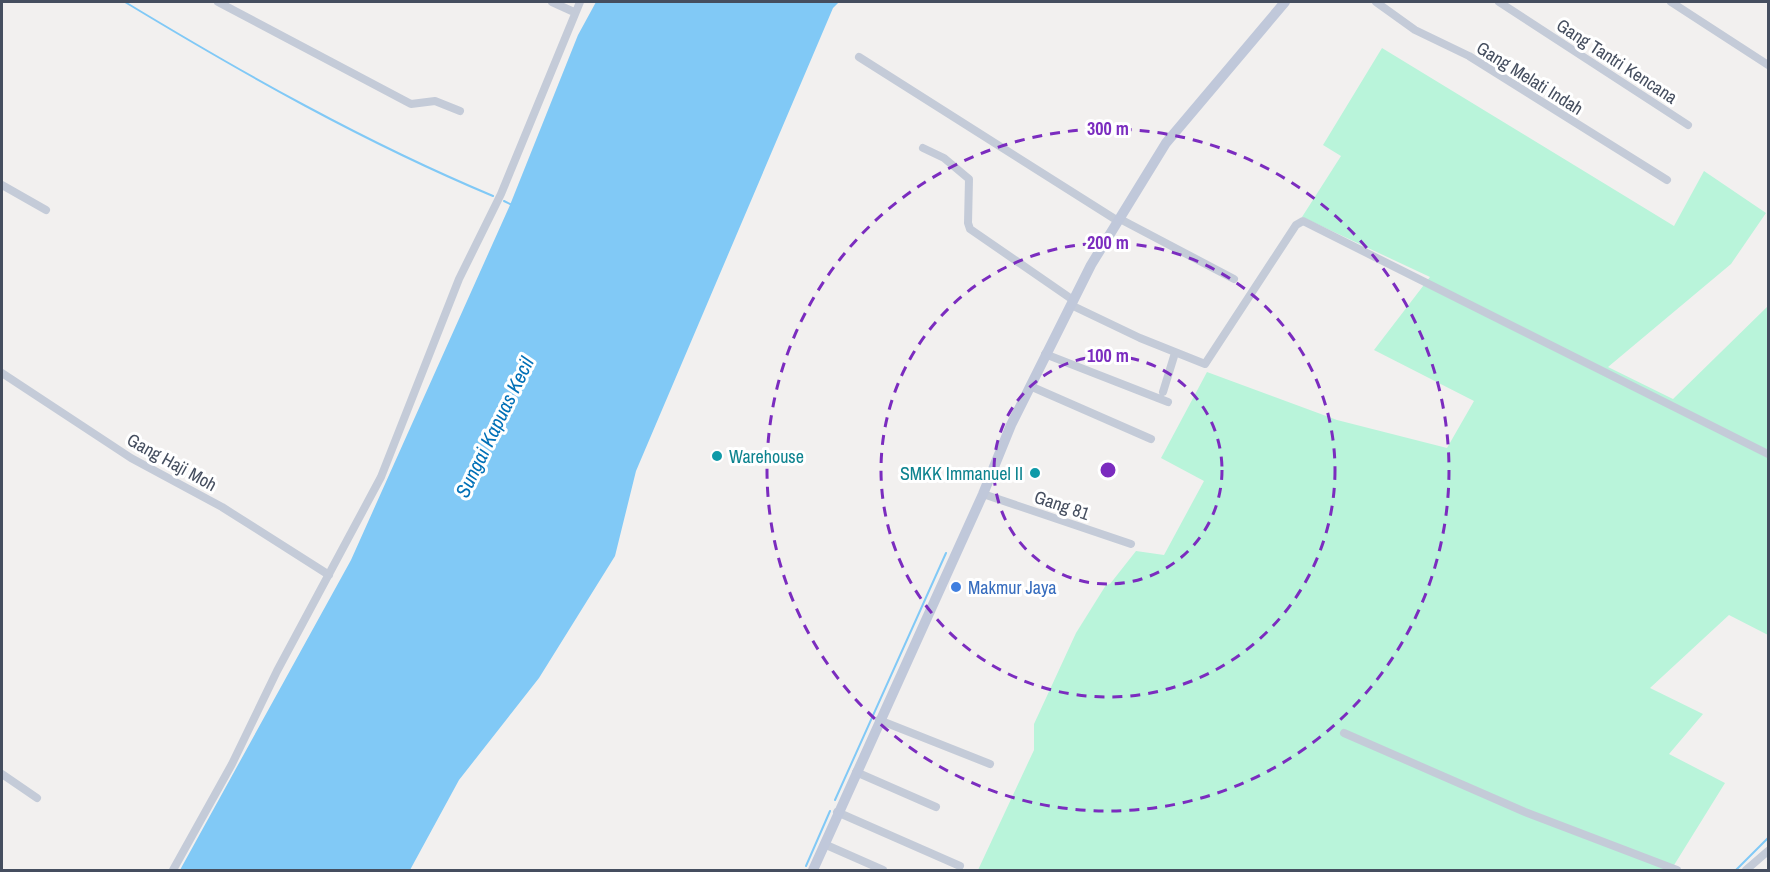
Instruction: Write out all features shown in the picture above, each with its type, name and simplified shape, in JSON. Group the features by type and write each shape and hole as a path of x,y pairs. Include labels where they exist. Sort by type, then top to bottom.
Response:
{"main road":[{"path":"816,869 837,812 983,494 1011,425 1072,302 1119,220 1181,123 1285,2"}],"street":[{"path":"218,2 411,104 435,100 460,111"},
{"path":"552,2 574,12"},
{"path":"173,870 232,764 391,453 459,279 501,194 580,2"},
{"name":"Gang Melati Indah","path":"1376,2 1415,30 1469,56 1667,180"},
{"name":"Gang Tantri Kencana","path":"1499,2 1688,125"},
{"path":"1671,2 1768,65"},
{"path":"860,57 1119,220 1234,279"},
{"path":"923,148 944,158 969,179 968,223 970,230 1072,302 1175,353 1204,364 1296,225 1303,221 1768,454"},
{"path":"2,185 46,210"},
{"path":"1163,392 1175,353"},
{"path":"1045,354 1167,402"},
{"name":"Gang Haji Moh","path":"2,373 132,458 222,507 329,575"},
{"path":"1030,386 1151,439"},
{"name":"Gang 81","path":"983,494 1131,544"},
{"path":"879,720 990,764"},
{"path":"1344,733 1525,812 1677,870"},
{"path":"856,772 936,807"},
{"path":"2,774 37,798"},
{"path":"837,812 960,866"},
{"path":"824,844 883,870"},
{"path":"1746,870 1768,851"}],"green space":[{"path":"1382,48 1674,226 1704,171 1766,213 1731,264 1608,367 1673,399 1768,306 1768,635 1729,615 1650,688 1703,714 1669,754 1725,783 1671,870 978,870 1034,750 1034,724 1076,633 1106,585 1110,584 1136,551 1164,555 1204,481 1161,458 1207,372 1337,420 1447,448 1474,401 1374,350 1430,277 1302,217 1341,156 1323,145"}],"water":[{"name":"Sungai Kapuas Kecil","path":"596,2 839,2 833,8 636,471 615,556 539,678 459,780 410,870 180,870 351,560 510,205 578,35"}],"waterway":[{"path":"125,2 305,106 398,153 493,196"},
{"path":"504,201 512,205"},
{"path":"835,800 946,553"},
{"path":"806,866 830,811"},
{"path":"1736,870 1768,838"}],"place":[{"name":"Warehouse","path":"717,456"},
{"name":"SMKK Immanuel II","path":"1035,473"},
{"name":"Makmur Jaya","path":"956,587"}]}
